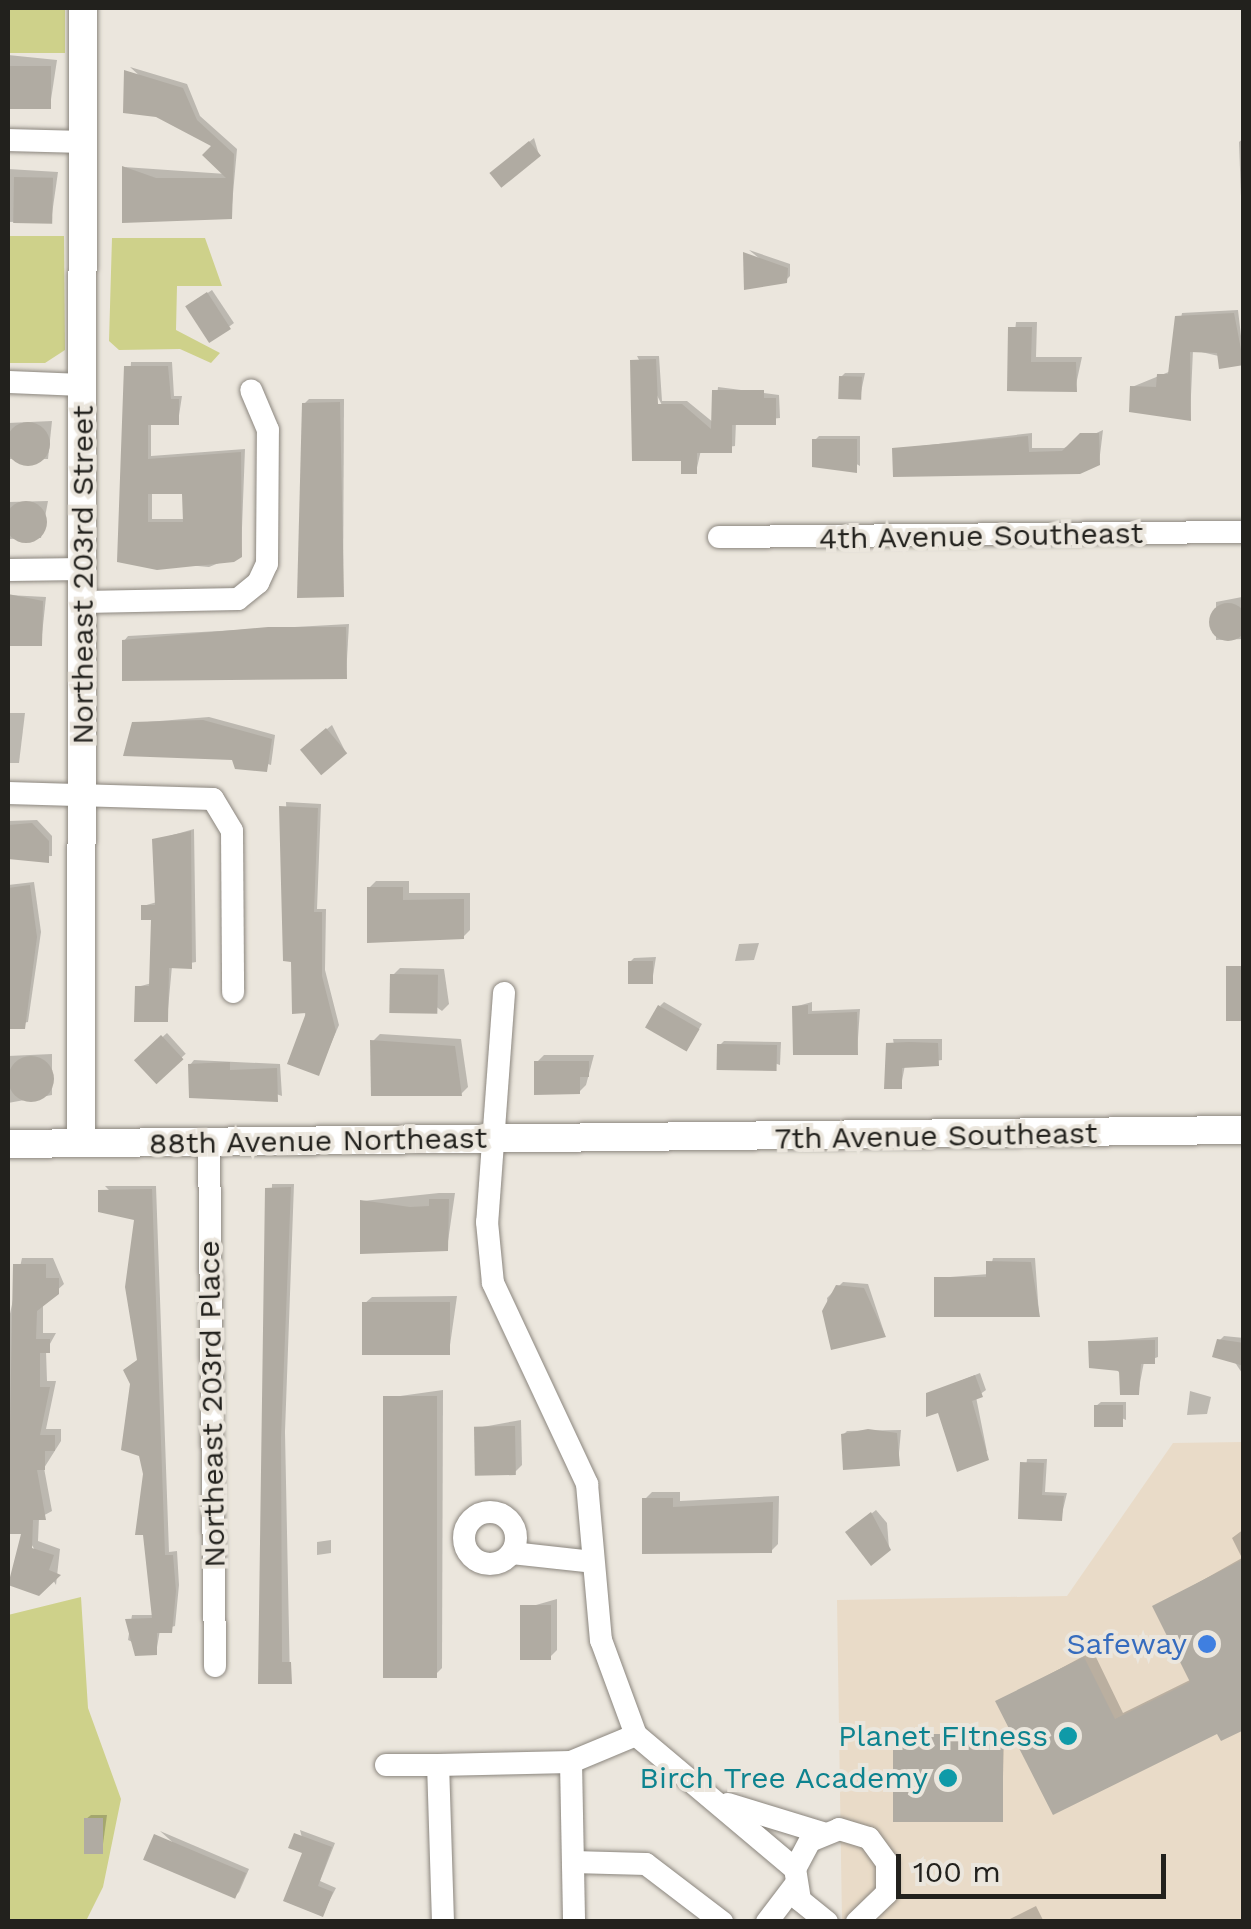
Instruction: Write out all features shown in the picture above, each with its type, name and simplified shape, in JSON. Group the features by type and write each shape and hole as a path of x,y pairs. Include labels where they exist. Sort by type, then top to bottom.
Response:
{"street":[{"name":"Northeast 203rd Street","path":"81,1143 83,8"},
{"path":"8,140 83,142"},
{"path":"8,382 83,385"},
{"path":"84,602 238,599 258,583 267,564 268,430 250,390"},
{"name":"4th Avenue Southeast","path":"719,537 1244,532"},
{"path":"8,570 83,569"},
{"path":"8,793 192,794 228,813 233,992"},
{"path":"504,993 492,1139 493,1283 587,1484 601,1640 636,1736 728,1804 795,1877 822,1921"},
{"name":"7th Avenue Southeast","path":"628,1136 1244,1130"},
{"name":"88th Avenue Northeast","path":"8,1144 628,1136"},
{"name":"Northeast 203rd Place","path":"208,1142 215,1666"},
{"path":"512,1552 594,1562"},
{"path":"386,1765 571,1762 605,1756 636,1736"},
{"path":"571,1762 574,1922"},
{"path":"438,1765 443,1922"},
{"path":"728,1804 824,1833 855,1831 880,1849 890,1878 879,1914 857,1922"},
{"path":"767,1922 824,1833"},
{"path":"573,1862 646,1864 722,1922"}],"shaded area":[{"path":"1243,1442 1243,1921 842,1921 837,1600 1067,1596 1173,1443"}],"green space":[{"path":"8,8 65,8 65,53 8,53"},
{"path":"8,236 64,236 65,350 45,363 8,363"},
{"path":"112,238 205,238 222,286 177,286 176,330 220,353 211,363 180,349 119,350 109,341"},
{"path":"81,1597 88,1708 121,1799 103,1887 86,1921 8,1921 8,1615"}],"building":[{"path":"8,66 51,66 51,109 8,109"},
{"path":"124,70 183,88 197,120 234,154 232,219 122,223 122,166 156,178 226,178 202,155 211,146 156,117 123,113"},
{"path":"529,141 541,156 501,188 489,173"},
{"path":"14,177 53,178 52,224 13,223"},
{"path":"743,252 788,268 787,283 744,290"},
{"path":"207,292 231,329 209,343 185,306"},
{"path":"1234,313 1244,365 1219,369 1217,353 1190,352 1191,421 1129,412 1130,386 1156,387 1157,374 1168,374 1175,316"},
{"path":"1008,327 1032,327 1031,362 1076,362 1077,392 1007,391"},
{"path":"656,359 658,404 682,404 711,429 712,390 764,390 764,398 776,398 776,425 732,425 732,453 697,453 697,474 681,474 681,461 632,461 630,360"},
{"path":"124,366 168,366 171,399 179,399 179,425 148,425 148,459 241,452 242,557 234,562 157,570 117,562","holes":["148,494 182,494 183,522 148,522"]},
{"path":"839,376 862,377 861,400 838,399"},
{"path":"340,402 344,597 297,598 302,403"},
{"path":"28,422 43,429 50,444 43,459 28,466 13,459 6,444 13,429"},
{"path":"1080,433 1099,433 1100,465 1080,474 893,477 892,448 1028,436 1029,452 1062,451"},
{"path":"812,439 857,439 857,473 812,467"},
{"path":"26,501 41,507 47,522 41,537 26,543 11,537 5,522 11,507"},
{"path":"8,594 43,601 42,646 8,646"},
{"path":"1228,603 1242,608 1247,622 1242,636 1228,641 1214,636 1209,622 1214,608"},
{"path":"268,627 346,627 347,679 122,681 122,640"},
{"path":"203,720 272,739 267,772 235,769 232,760 123,756 132,722"},
{"path":"326,728 347,753 321,775 300,750"},
{"path":"279,806 318,808 314,912 322,912 322,976 336,1031 319,1076 287,1064 306,1013 292,1014 291,962 283,961"},
{"path":"32,823 49,841 49,863 8,859 8,825"},
{"path":"191,831 192,969 169,968 168,1022 134,1022 135,986 149,986 151,920 141,920 141,905 155,905 152,839"},
{"path":"30,885 37,937 25,1029 8,1029 8,888"},
{"path":"367,887 403,887 403,900 464,899 464,939 367,943"},
{"path":"628,961 653,961 653,984 628,984"},
{"path":"1226,966 1244,966 1244,1021 1226,1021"},
{"path":"390,974 438,975 437,1014 389,1013"},
{"path":"658,1005 700,1029 687,1052 645,1028"},
{"path":"808,1005 808,1014 857,1012 858,1055 793,1055 792,1006"},
{"path":"161,1035 184,1059 156,1084 134,1060"},
{"path":"370,1040 455,1046 462,1096 371,1096"},
{"path":"886,1043 938,1043 939,1066 902,1068 902,1089 884,1089"},
{"path":"717,1044 777,1045 777,1071 717,1070"},
{"path":"31,1056 47,1063 54,1079 47,1095 31,1102 15,1095 8,1079 15,1063"},
{"path":"534,1061 589,1061 589,1077 580,1077 580,1094 534,1095"},
{"path":"230,1062 230,1070 277,1068 278,1102 189,1098 188,1064"},
{"path":"291,1187 281,1438 282,1662 291,1662 292,1684 258,1684 265,1188"},
{"path":"152,1189 165,1555 173,1555 176,1591 172,1633 157,1633 157,1655 135,1656 125,1619 152,1618 143,1535 135,1535 143,1474 139,1456 121,1450 130,1384 123,1370 137,1360 125,1287 134,1220 98,1212 98,1190"},
{"path":"429,1199 449,1199 448,1251 360,1254 360,1200 410,1207 429,1206"},
{"path":"986,1261 1031,1262 1040,1317 934,1317 934,1277 986,1277"},
{"path":"13,1264 46,1264 46,1278 59,1278 59,1294 37,1311 36,1339 50,1339 50,1353 40,1353 40,1387 50,1387 40,1435 55,1435 55,1451 45,1451 45,1470 37,1470 46,1520 33,1520 32,1548 54,1555 49,1570 61,1575 39,1596 8,1585 21,1534 8,1534"},
{"path":"836,1285 864,1288 886,1337 831,1350 822,1311"},
{"path":"362,1302 450,1302 450,1355 362,1355"},
{"path":"1217,1339 1244,1343 1244,1366 1212,1357"},
{"path":"1155,1340 1155,1364 1141,1364 1139,1395 1120,1395 1119,1371 1089,1368 1088,1341"},
{"path":"975,1375 983,1397 972,1401 989,1460 957,1472 938,1413 926,1417 926,1393"},
{"path":"383,1396 437,1396 437,1678 383,1678"},
{"path":"1094,1405 1123,1405 1123,1427 1094,1427"},
{"path":"515,1426 516,1475 475,1476 474,1427"},
{"path":"868,1429 897,1433 900,1466 843,1470 841,1434"},
{"path":"1020,1462 1044,1463 1042,1495 1064,1496 1062,1521 1018,1519"},
{"path":"642,1498 673,1498 673,1507 773,1502 772,1553 642,1554"},
{"path":"871,1512 891,1550 871,1566 845,1532"},
{"path":"1244,1559 1244,1730 1221,1741 1217,1734 1053,1815 995,1701 1084,1657 1115,1719 1190,1682 1152,1606"},
{"path":"520,1605 551,1605 551,1660 520,1660"},
{"name":"Birch Tree Academy","path":"893,1734 1003,1734 1003,1822 893,1822"},
{"path":"84,1818 103,1818 103,1854 84,1854"},
{"path":"294,1833 332,1847 318,1886 333,1892 323,1917 283,1901 302,1853 288,1848"},
{"path":"154,1834 246,1873 235,1899 143,1860"}],"place":[{"name":"Safeway","path":"1207,1644"},
{"name":"Planet FItness","path":"1068,1736"},
{"name":"Birch Tree Academy","path":"948,1778"}]}
